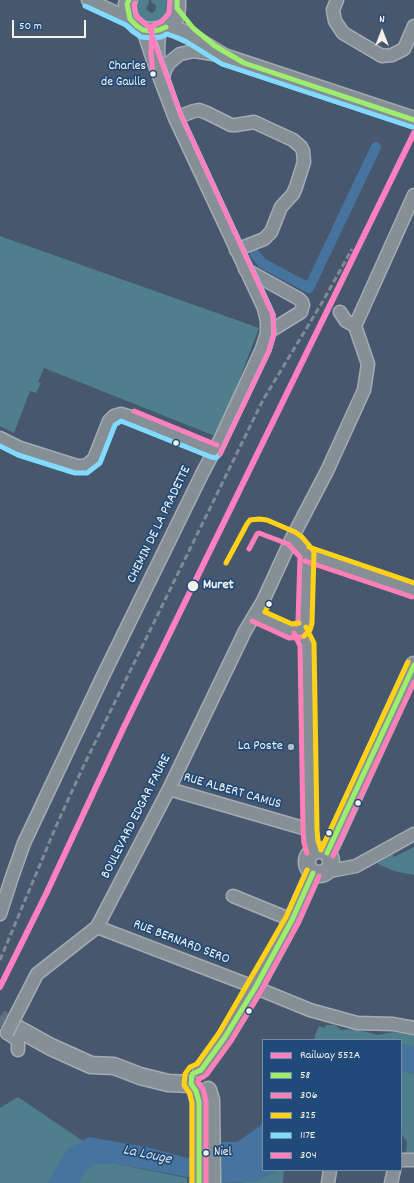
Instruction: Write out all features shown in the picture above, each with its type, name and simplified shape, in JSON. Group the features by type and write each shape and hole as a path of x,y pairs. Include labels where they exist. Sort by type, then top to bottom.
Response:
{"main road":[{"path":"129,0 127,4 130,18 137,26 156,29 175,29 188,35 224,57 414,120"},
{"path":"156,29 172,22 176,16 177,4"},
{"path":"177,4 193,28 225,52 244,63"},
{"path":"320,852 330,858 331,862 329,869 323,874 313,873 309,868 307,861 310,854 320,852 332,844 414,665"},
{"path":"212,1183 205,1130 199,1102 201,1082 292,920 313,873"},
{"path":"13,1022 51,1047 91,1065 114,1066 140,1076 168,1083 201,1082"},
{"path":"199,1183 205,1130"}],"street":[{"path":"88,0 130,18"},
{"path":"337,0 332,10 335,21 343,33 382,56 392,55 404,49 414,26"},
{"name":"CHEMIN DE LA PRADETTE","path":"0,914 24,843 102,678 214,451 262,349 267,333 266,316 175,118 162,82 156,29"},
{"path":"162,82 165,70 169,63 180,54 188,51 201,51 224,57"},
{"path":"175,118 199,110 207,112 231,125 254,122 293,140 302,147 304,162 296,187 293,194 281,207 271,232 264,239 236,250"},
{"path":"340,312 346,321 355,326 414,195"},
{"path":"245,269 302,302 303,305 300,312 267,333"},
{"name":"BOULEVARD EDGAR FAURE","path":"13,1022 37,974 97,927 169,789 245,631 255,615 292,538 327,471 364,390 368,364 355,326"},
{"path":"0,438 20,448 77,466 86,466 94,459 109,421 114,416 121,414 130,416 214,451"},
{"path":"292,538 307,554 414,590"},
{"path":"255,615 291,631 300,630 304,627 306,622 307,554"},
{"path":"300,630 307,644 311,842 320,852"},
{"name":"RUE ALBERT CAMUS","path":"169,789 310,830"},
{"path":"329,869 335,870 356,866 414,834"},
{"path":"233,896 292,920"},
{"name":"RUE BERNARD SERO","path":"97,927 310,1010 357,1023 393,1024 414,1028"},
{"path":"13,1022 18,1040 18,1050"},
{"path":"402,1160 414,1160"},
{"path":"328,1183 330,1171"},
{"path":"391,1183 394,1171"}],"shaded area":[{"path":"135,0 149,0 146,9 152,13 155,11 156,7 151,0 167,0 169,7 166,17 158,23 148,24 136,16"},
{"path":"0,236 259,328 233,396 215,436 44,368 38,382 41,383 36,393 30,391 14,433 0,426"},
{"path":"414,847 414,875 394,871 378,864 379,860 390,851 394,857"},
{"path":"326,1025 335,1025 341,1030 355,1029 378,1035 393,1032 414,1034 414,1047 402,1044 402,1039 315,1039 319,1026 325,1028"},
{"path":"402,1070 414,1074 414,1156 407,1155 406,1153 407,1142 402,1134"},
{"path":"18,1097 117,1164 187,1178 187,1183 0,1183 0,1108"},
{"path":"275,1171 284,1171 283,1183 234,1183 259,1180"}],"water":[{"path":"402,1044 414,1047 414,1074 402,1070"},
{"name":"La Louge","path":"262,1123 262,1171 275,1171 259,1180 219,1183 117,1164 95,1164 83,1174 79,1183 47,1183 68,1149 89,1137 150,1148 187,1158 222,1142 237,1142 260,1126"}],"waterway":[{"path":"255,254 262,263 309,288 376,147"}],"tunnel":[{"path":"0,1017 13,1026"}],"railway":[{"path":"0,960 57,824 84,765 263,400 323,301 352,249"}],"rail line":[{"name":"552A","path":"0,987 46,894 123,729 414,133"}],"transit line":[{"name":"58","path":"129,0 127,4 130,19 137,26 143,30 151,31 166,27"},
{"name":"304","path":"153,74 151,52 152,28 154,25 162,21 169,13 170,0"},
{"name":"58","path":"177,0 177,8 193,28 215,46 244,63 414,120"},
{"name":"304","path":"135,3 136,16 149,27 181,115 273,315 274,334 269,351 220,454"},
{"name":"117E","path":"85,6 126,25 141,37 161,37 167,34 185,41 222,64 412,127"},
{"name":"117E","path":"0,446 18,455 75,473 87,473 100,463 115,425 121,421 216,458 220,454 269,351 274,334 273,314 181,115 150,28"},
{"name":"304","path":"134,411 217,445"},
{"name":"325","path":"226,563 250,520 267,520 295,532 302,537 314,553 312,623 310,630 304,636"},
{"name":"306","path":"249,549 259,533 288,544 300,557 298,621 296,624"},
{"name":"325","path":"309,547 414,583"},
{"name":"306","path":"305,561 412,597"},
{"name":"325","path":"269,604 265,612 292,624 299,623"},
{"name":"306","path":"252,621 289,638 301,637"},
{"name":"325","path":"306,627 314,643 317,830 318,841 321,849"},
{"name":"306","path":"294,633 300,646 303,830 304,843 307,853"},
{"name":"325","path":"321,850 408,662"},
{"name":"58","path":"327,853 414,665"},
{"name":"306","path":"333,856 414,682"},
{"name":"325","path":"192,1183 192,1103 190,1094 184,1085 185,1074 190,1067 197,1064 219,1033 286,917 307,870"},
{"name":"58","path":"201,1070 225,1037 255,988 292,920 313,873"},
{"name":"306","path":"207,1074 231,1041 261,991 298,923 319,876"},
{"name":"58","path":"199,1183 199,1102 196,1091 191,1084 192,1074 201,1070"},
{"name":"306","path":"203,1077 199,1079 198,1082 203,1089 206,1101 206,1183"}],"place":[{"name":"Charles de Gaulle","path":"153,74"},
{"name":"Muret","path":"193,586"},
{"name":"La Poste","path":"291,747"},
{"name":"Niel","path":"206,1153"}]}
